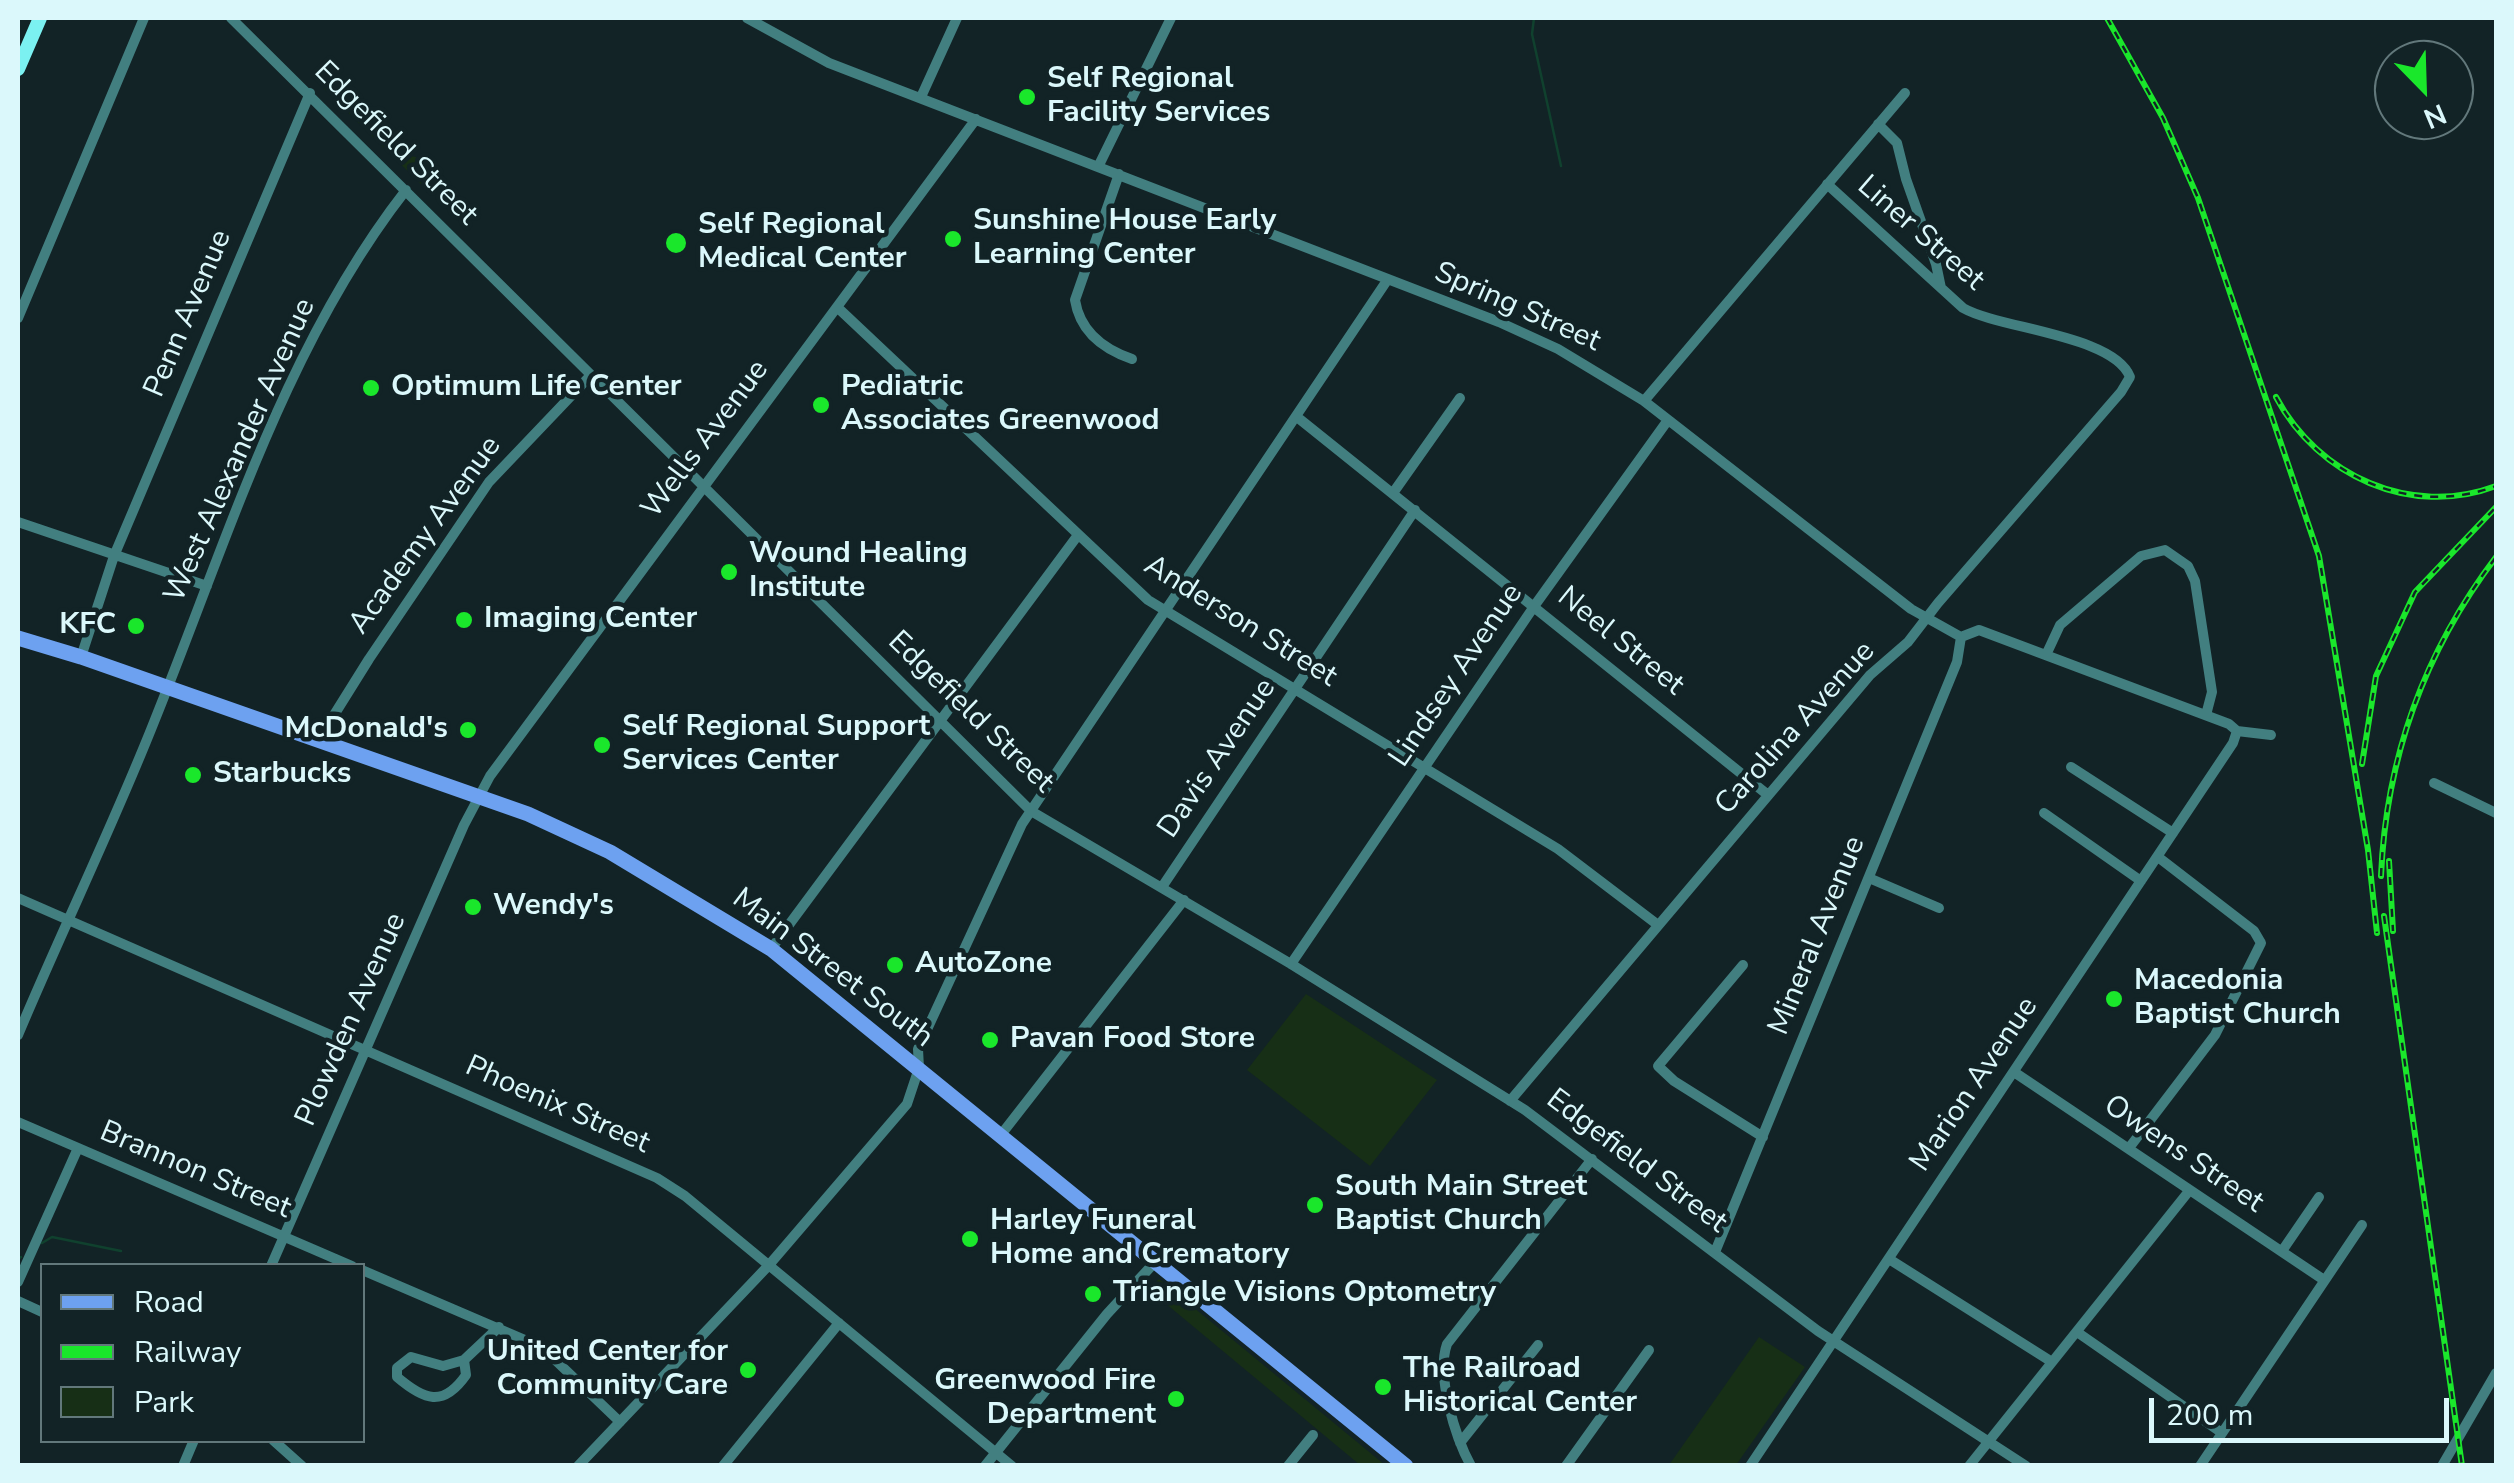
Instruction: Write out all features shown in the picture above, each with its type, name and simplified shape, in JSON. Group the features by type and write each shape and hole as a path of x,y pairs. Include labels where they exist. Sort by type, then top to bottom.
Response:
{"main road":[{"name":"Main Street South","path":"18,638 480,795 610,852 771,949 1406,1466"}],"street":[{"path":"18,69 40,18"},
{"path":"18,318 144,18"},
{"name":"Edgefield Street","path":"231,18 1031,811 1291,964 1510,1100 1833,1342 2026,1466"},
{"name":"Spring Street","path":"746,18 830,63 1534,337 1644,401 1927,619 1961,637 1979,630 2046,654 2230,724 2236,731 2271,735"},
{"path":"921,97 957,18"},
{"path":"1099,165 1171,18"},
{"path":"1644,401 1905,92"},
{"name":"Penn Avenue","path":"81,657 114,556 310,93"},
{"name":"Wells Avenue","path":"480,795 490,776 976,119"},
{"path":"1878,124 1898,143 1941,288"},
{"path":"1119,174 1076,300 1081,321 1094,339 1132,358"},
{"name":"Liner Street","path":"1826,184 1976,315 2054,334 2106,355 2129,372 2121,392"},
{"name":"West Alexander Avenue","path":"18,1034 277,415 350,269 406,190"},
{"path":"578,1466 769,1265 907,1104 919,1068 918,1049 1031,811 1388,279"},
{"name":"Anderson Street","path":"837,307 1140,593 1558,850 1658,925"},
{"name":"Academy Avenue","path":"318,739 489,482 592,375"},
{"name":"Carolina Avenue","path":"1510,1100 1870,675 1908,642 2121,392"},
{"path":"1393,493 1460,398"},
{"name":"Neel Street","path":"1297,417 1768,795"},
{"name":"Lindsey Avenue","path":"1291,964 1535,605 1668,420"},
{"name":"Davis Avenue","path":"1162,887 1415,510"},
{"path":"18,522 207,586"},
{"path":"771,949 1078,535"},
{"path":"2046,654 2060,625 2141,556 2165,550 2188,566 2195,581 2212,692 2206,715"},
{"name":"Mineral Avenue","path":"1715,1252 1957,662 1961,637"},
{"name":"Marion Avenue","path":"1750,1466 2174,833 2233,743 2236,731"},
{"path":"2071,766 2174,833"},
{"path":"2434,783 2496,813"},
{"name":"Plowden Avenue","path":"272,1263 480,795"},
{"path":"2044,812 2141,882"},
{"path":"2128,1148 2215,1034 2260,948 2260,938 2158,857"},
{"path":"1869,878 1938,908"},
{"name":"Phoenix Street","path":"18,898 657,1178 686,1196 1012,1466"},
{"path":"1000,1136 1184,900"},
{"path":"1743,964 1658,1066 1674,1081 1763,1137"},
{"name":"Owens Street","path":"2014,1072 2324,1280"},
{"name":"Brannon Street","path":"18,1122 345,1263"},
{"path":"18,1282 78,1148"},
{"path":"1470,1466 1454,1426 1444,1364 1447,1344 1592,1158"},
{"path":"1970,1466 2190,1191"},
{"path":"2282,1252 2319,1197"},
{"path":"2200,1466 2362,1225"},
{"path":"985,1466 1107,1314 1156,1260"},
{"path":"1889,1260 2052,1362"},
{"path":"365,1271 499,1327 551,1356 620,1422"},
{"path":"723,1466 839,1323"},
{"path":"464,1360 466,1375 447,1395 422,1395 397,1377 397,1368 411,1357 443,1366 464,1360 499,1327"},
{"path":"2078,1332 2222,1433"},
{"path":"1460,1443 1538,1345"},
{"path":"1566,1466 1650,1350"},
{"path":"2442,1466 2496,1373"},
{"path":"1288,1466 1312,1435"},
{"path":"275,1443 302,1466"}],"green space":[{"path":"330,78 341,98 363,120 405,154 424,159 422,185 324,89"},
{"path":"1306,994 1437,1080 1370,1166 1247,1070"},
{"path":"1159,1279 1385,1465 1360,1465 1153,1293 1150,1287"},
{"path":"1759,1337 1805,1367 1736,1465 1669,1465"}],"waterway":[{"path":"1534,18 1532,34 1561,166"},
{"path":"42,1243 52,1237 121,1251"}],"railway":[{"path":"2107,18 2163,118 2198,198 2319,556 2368,850 2377,933"},
{"path":"2276,397 2316,449 2370,483 2400,493 2432,497 2464,495 2496,486"},
{"path":"2362,764 2376,676 2415,592 2496,507"},
{"path":"2381,876 2391,789 2413,708 2448,630 2496,557"},
{"path":"2389,861 2393,931"},
{"path":"2384,916 2462,1466"}],"place":[{"name":"Self Regional Facility Services","path":"1027,97"},
{"name":"Sunshine House Early Learning Center","path":"953,239"},
{"name":"Self Regional Medical Center","path":"676,243"},
{"name":"Optimum Life Center","path":"371,388"},
{"name":"Pediatric Associates Greenwood","path":"821,405"},
{"name":"Wound Healing Institute","path":"729,572"},
{"name":"Imaging Center","path":"464,620"},
{"name":"KFC","path":"136,626"},
{"name":"McDonald's","path":"468,730"},
{"name":"Self Regional Support Services Center","path":"602,745"},
{"name":"Starbucks","path":"193,775"},
{"name":"Wendy's","path":"473,907"},
{"name":"AutoZone","path":"895,965"},
{"name":"Macedonia Baptist Church","path":"2114,999"},
{"name":"Pavan Food Store","path":"990,1040"},
{"name":"South Main Street Baptist Church","path":"1315,1205"},
{"name":"Harley Funeral Home and Crematory","path":"970,1239"},
{"name":"Triangle Visions Optometry","path":"1093,1294"},
{"name":"United Center for Community Care","path":"748,1370"},
{"name":"The Railroad Historical Center","path":"1383,1387"},
{"name":"Greenwood Fire Department","path":"1176,1399"}]}
